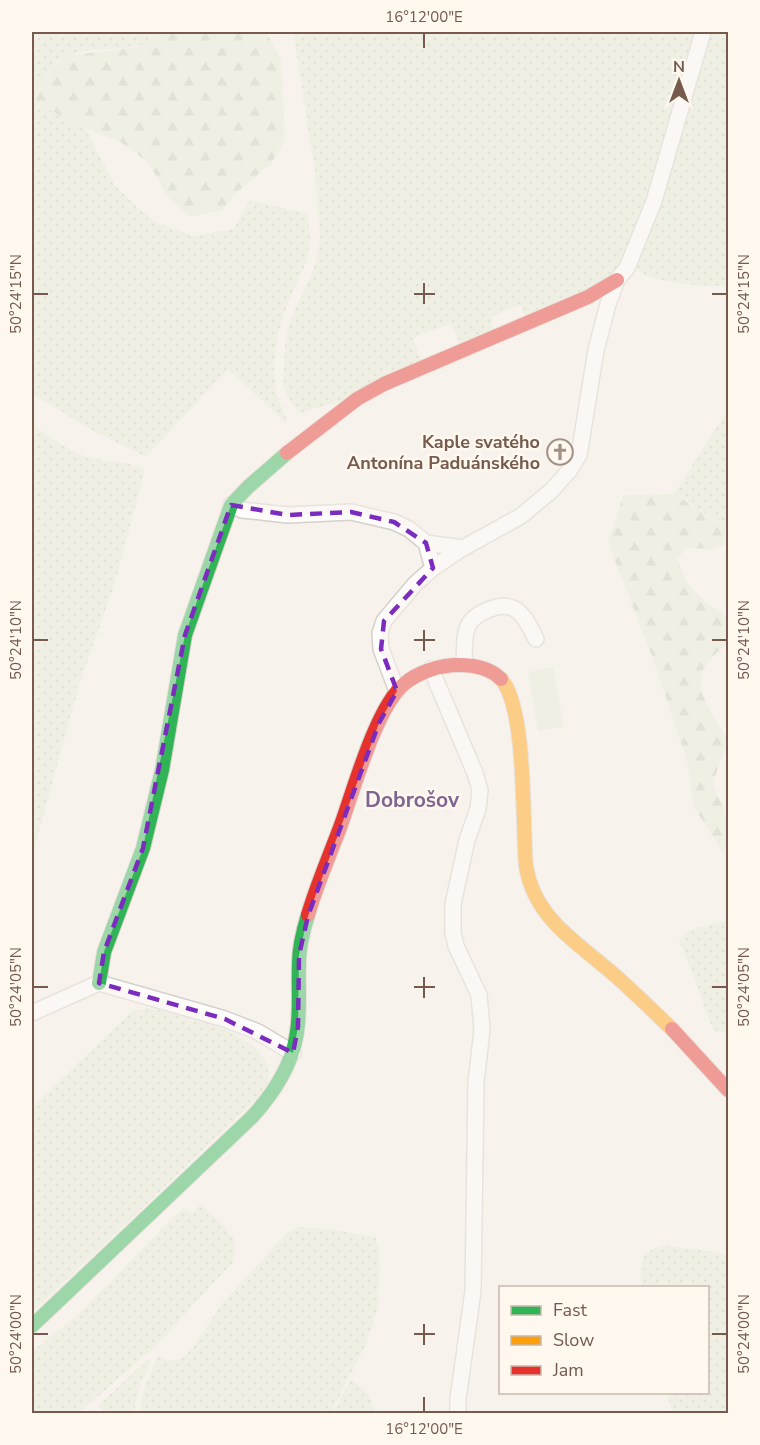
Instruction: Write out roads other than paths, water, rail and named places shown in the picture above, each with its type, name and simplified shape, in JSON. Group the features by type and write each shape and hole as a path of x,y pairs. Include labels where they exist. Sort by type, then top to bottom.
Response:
{"street":[{"path":"397,691 381,649 380,633 384,621 399,602 433,568 463,548 521,516 551,491 569,471 579,455 596,350 608,304 617,280 627,268 654,201 703,32"},
{"path":"99,983 105,952 143,848 162,770 185,635 231,505 248,487 306,437 357,399 384,384 588,297 617,280"},
{"path":"231,505 242,510 288,515 340,512 374,517 409,529 426,543 463,548"},
{"path":"426,543 433,568"},
{"path":"464,664 467,628 477,615 488,610 500,607 513,608 524,617 536,639"},
{"path":"32,1326 267,1101 285,1076 293,1053 298,1027 299,955 308,916 379,723 404,683 431,669 464,664 481,668 499,678 507,686 518,735 525,850 534,896 558,926 685,1041 729,1090"},
{"path":"431,669 475,772 480,790 478,809 467,840 453,904 453,933 456,946 478,996 482,1030 476,1082 473,1291 458,1413"},
{"path":"32,1013 99,983 225,1019 258,1032 293,1053"}],"place":[{"name":"Kaple svatého Antonína Paduánského","path":"560,452"}],"district":[{"name":"Dobrošov","path":"412,800"}]}
